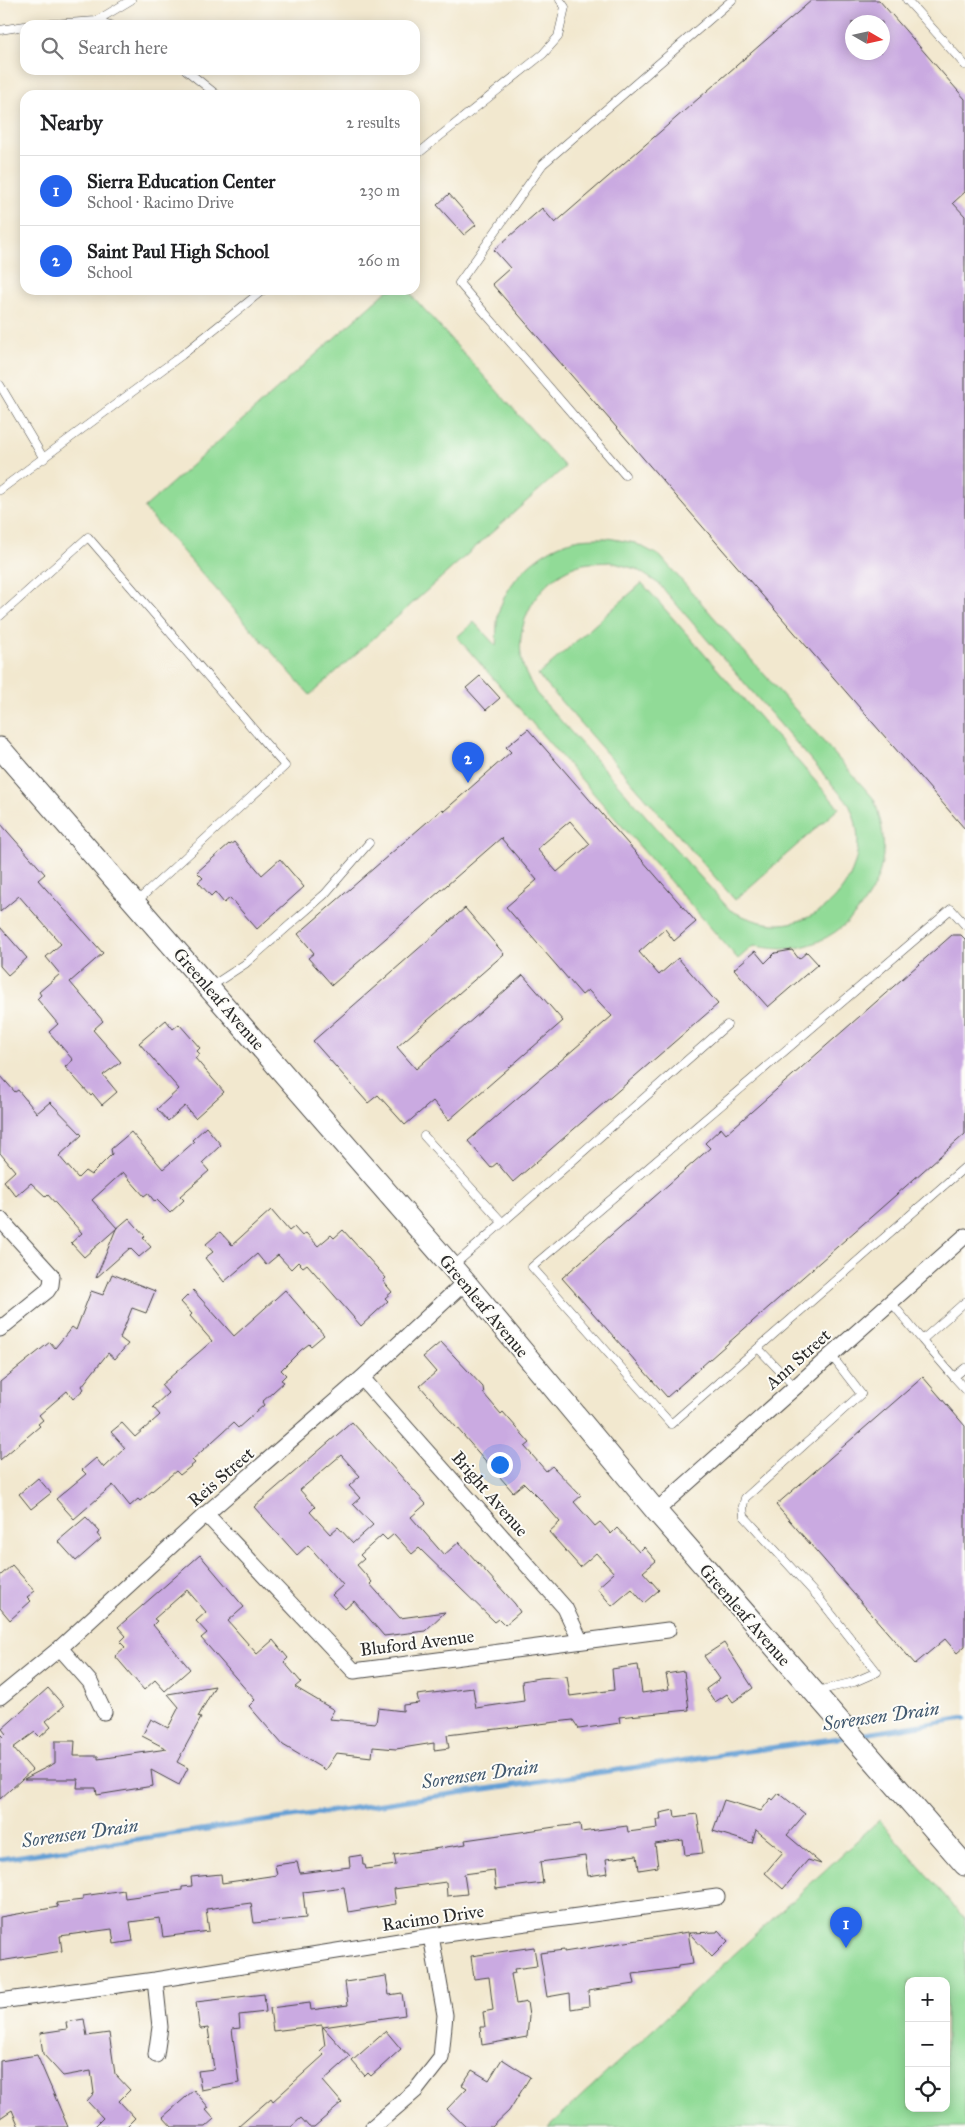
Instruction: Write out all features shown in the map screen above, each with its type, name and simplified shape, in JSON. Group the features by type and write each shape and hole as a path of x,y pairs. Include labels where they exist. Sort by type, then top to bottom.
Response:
{"main road":[{"name":"Greenleaf Avenue","path":"0,748 458,1275 656,1511 965,1865"}],"street":[{"path":"0,1219 52,1276 51,1285 47,1291 0,1329"},
{"name":"Ann Street","path":"656,1511 965,1236"},
{"name":"Reis Street","path":"0,1697 60,1648 206,1514 362,1378 458,1275"},
{"name":"Bright Avenue","path":"362,1378 565,1608 580,1640"},
{"name":"Bluford Avenue","path":"206,1514 354,1671 668,1630"},
{"path":"60,1648 90,1682 104,1712"},
{"name":"Racimo Drive","path":"0,2001 155,1980 431,1936 717,1898"},
{"path":"373,2127 416,2090 441,2058 445,2015 431,1936"},
{"path":"155,1980 160,2027 156,2055"}],"lane":[{"path":"98,20 132,0"},
{"path":"420,152 543,54 558,37 565,7 560,0"},
{"path":"625,475 459,283 543,164 732,0"},
{"path":"908,0 965,65"},
{"path":"0,30 20,27"},
{"path":"192,75 211,90"},
{"path":"0,490 182,355 257,295"},
{"path":"0,386 44,459"},
{"path":"0,616 88,537 285,766 135,903"},
{"path":"208,988 245,964 325,894 369,844"},
{"path":"965,925 951,908 532,1267 671,1424 965,1167"},
{"path":"458,1275 502,1222 727,1025"},
{"path":"424,1136 502,1222"},
{"path":"891,1302 965,1389"},
{"path":"922,1340 965,1302"},
{"path":"758,1348 795,1387"},
{"path":"817,1697 877,1672 818,1597 744,1516 743,1506 745,1498 861,1394 831,1355"},
{"path":"954,1377 965,1368"}],"green space":[{"path":"382,295 411,295 565,467 310,695 144,508"},
{"path":"608,538 635,543 660,556 874,799 883,833 883,855 879,873 872,890 850,920 835,932 819,941 801,947 783,949 753,946 738,959 457,637 474,622 496,646 498,615 504,598 520,574 530,564 542,555 567,542 580,539","holes":["610,562 636,569 659,584 849,804 857,830 858,847 855,864 839,893 828,905 814,915 798,921 774,924 742,916 730,910 536,693 528,679 521,653 521,636 532,604 541,591 553,579 567,570 583,564"]},
{"path":"642,583 839,808 735,900 538,675"},
{"path":"879,1820 965,1919 965,2127 548,2127"}],"building":[{"path":"812,0 879,0 965,99 965,192 953,203 965,216 965,829 492,284 510,268 494,250 542,208 555,223"},
{"path":"449,194 476,225 464,235 437,205"},
{"path":"480,676 500,698 486,710 466,688"},
{"path":"528,729 696,922 674,941 665,929 639,952 659,975 678,958 718,1004 513,1182 497,1163 491,1168 468,1141 612,1016 588,990 582,995 506,907 537,880 501,838 332,985 308,958 314,953 298,934 511,752 506,747","holes":["570,821 590,844 557,872 537,849"]},
{"path":"0,823 45,874 38,880 103,953 70,982 103,1021 93,1030 121,1062 103,1075 117,1092 102,1105 93,1094 91,1096 65,1067 73,1060 49,1032 58,1024 37,999 41,995 39,992 60,974 46,957 61,944 19,896 0,912"},
{"path":"234,842 262,875 280,859 304,887 257,929 230,898 224,903 215,892 211,896 198,882 203,878 197,872 229,844"},
{"path":"465,908 504,954 397,1047 416,1069 523,975 563,1021 449,1120 433,1101 405,1125 378,1095 368,1103 313,1041"},
{"path":"0,927 27,958 8,975 0,966"},
{"path":"952,935 961,935 965,939 965,1134 667,1397 562,1278 710,1148 705,1143 721,1128 726,1134"},
{"path":"792,950 799,959 807,952 818,964 768,1007 734,969 755,951 765,963 775,953"},
{"path":"166,1020 173,1029 179,1024 200,1048 197,1051 200,1054 195,1058 224,1092 195,1118 185,1106 168,1121 157,1109 179,1089 139,1043"},
{"path":"0,1075 15,1092 18,1090 37,1113 50,1102 82,1135 59,1156 78,1178 85,1171 91,1175 112,1154 111,1149 131,1132 163,1169 194,1142 192,1140 206,1127 221,1145 202,1163 209,1171 180,1196 184,1200 170,1213 157,1200 155,1202 148,1193 144,1196 123,1172 92,1200 117,1228 84,1257 71,1243 82,1233 48,1195 46,1197 31,1183 16,1196 4,1181 15,1171 0,1153"},
{"path":"271,1210 289,1231 294,1227 302,1236 306,1233 318,1246 331,1235 334,1238 343,1230 386,1278 383,1281 392,1292 385,1298 388,1301 361,1326 307,1264 303,1267 298,1262 291,1269 278,1255 266,1265 257,1254 224,1282 205,1258 213,1252 206,1244 220,1232 232,1245"},
{"path":"129,1218 145,1236 143,1238 151,1247 139,1257 130,1248 96,1278 116,1229"},
{"path":"112,1274 155,1291 146,1313 132,1308 120,1338 128,1344 115,1359 108,1353 82,1386 84,1389 73,1399 67,1391 39,1415 43,1420 38,1424 40,1426 0,1460 0,1382 50,1342 55,1348 72,1327 76,1330 91,1291 103,1295"},
{"path":"193,1290 234,1336 285,1290 324,1335 311,1346 309,1344 301,1350 281,1370 286,1375 281,1380 284,1382 262,1402 264,1405 238,1428 233,1423 192,1460 195,1463 180,1475 176,1471 140,1501 138,1499 130,1506 113,1485 74,1519 56,1499 86,1474 82,1470 96,1458 104,1468 125,1448 111,1432 122,1423 135,1437 160,1415 153,1407 168,1393 161,1385 212,1341 190,1316 192,1314 181,1302"},
{"path":"441,1342 483,1387 484,1394 501,1414 503,1412 530,1443 525,1447 546,1471 552,1466 581,1496 574,1502 595,1526 600,1522 611,1534 617,1528 639,1552 644,1547 656,1561 643,1572 659,1590 644,1603 632,1589 612,1606 597,1588 614,1573 596,1553 580,1567 549,1532 560,1522 541,1500 524,1483 513,1492 420,1386 436,1372 423,1357"},
{"path":"923,1377 965,1426 965,1646 957,1653 945,1639 915,1664 776,1505"},
{"path":"352,1422 426,1504 411,1517 444,1555 459,1542 520,1612 505,1625 499,1619 495,1622 419,1548 412,1554 394,1534 387,1540 382,1535 360,1555 364,1559 357,1565 372,1582 370,1584 400,1618 445,1612 425,1631 384,1636 354,1601 345,1609 332,1595 343,1585 308,1545 297,1555 254,1507","holes":["341,1455 360,1476 349,1486 360,1498 353,1504 373,1525 353,1543 338,1527 330,1534 310,1512 315,1507 300,1490"]},
{"path":"38,1478 51,1493 31,1509 19,1494"},
{"path":"86,1517 100,1532 97,1534 101,1539 76,1561 58,1541"},
{"path":"200,1555 244,1607 228,1621 257,1654 273,1640 288,1658 284,1662 301,1682 295,1687 334,1710 329,1719 376,1723 378,1708 403,1711 403,1705 419,1703 417,1695 473,1688 476,1708 524,1701 522,1681 539,1678 567,1676 570,1696 614,1690 612,1669 638,1665 642,1693 669,1689 666,1674 684,1671 689,1710 619,1717 620,1723 579,1729 573,1720 447,1735 449,1748 434,1750 434,1743 396,1749 373,1747 372,1757 336,1753 325,1770 283,1745 249,1706 255,1700 201,1638 207,1633 196,1621 206,1612 187,1590 154,1619 157,1621 153,1625 190,1669 165,1691 155,1680 144,1690 115,1656 125,1647 120,1642 126,1636 118,1627"},
{"path":"12,1565 35,1591 27,1597 31,1601 10,1620 0,1608 0,1576"},
{"path":"724,1643 753,1688 733,1702 727,1694 715,1702 706,1689 720,1679 704,1656"},
{"path":"215,1686 198,1717 201,1718 177,1762 188,1768 179,1785 151,1770 153,1786 97,1795 96,1788 77,1788 78,1779 24,1779 55,1763 55,1741 75,1741 74,1756 98,1756 98,1759 167,1749 142,1736 151,1719 168,1728 179,1707 168,1694"},
{"path":"48,1688 64,1706 46,1721 51,1727 40,1737 35,1732 13,1748 32,1770 0,1799 0,1734 3,1737 6,1734 2,1729"},
{"path":"779,1793 805,1814 787,1835 821,1864 808,1860 783,1889 765,1873 783,1852 756,1830 752,1843 713,1831 724,1800 761,1811 771,1798 773,1800"},
{"path":"674,1810 675,1817 697,1814 703,1853 685,1855 683,1840 655,1844 658,1867 639,1870 637,1855 606,1859 608,1873 588,1876 585,1856 540,1862 543,1883 496,1889 494,1870 464,1874 467,1894 447,1896 446,1882 394,1889 396,1904 348,1912 344,1887 303,1892 306,1918 254,1923 251,1903 206,1909 209,1931 163,1937 160,1918 130,1922 133,1941 114,1944 112,1929 60,1936 62,1951 0,1961 0,1917 58,1907 56,1903 83,1900 83,1896 124,1890 125,1898 182,1890 182,1887 192,1886 191,1877 221,1874 222,1883 277,1875 275,1865 297,1862 300,1873 350,1867 349,1857 362,1855 363,1865 365,1865 366,1869 396,1865 394,1855 466,1844 465,1840 580,1824 581,1832 627,1826 628,1832 658,1828 657,1820 661,1820 660,1813"},
{"path":"718,1930 728,1941 712,1957 689,1933 717,1932"},
{"path":"688,1932 693,1964 633,1974 635,1984 588,1991 589,2006 571,2009 570,1993 547,1997 540,1953 564,1950 564,1952"},
{"path":"534,1947 537,1966 514,1969 515,1973 511,1974 516,2004 527,2002 529,2016 527,2037 482,2045 480,2027 485,2027 483,2012 493,2010 489,1977 474,1979 471,1956"},
{"path":"386,1976 389,1995 402,1993 405,2015 323,2027 350,2057 323,2081 342,2103 314,2127 309,2127 301,2118 291,2127 238,2127 271,2098 273,2101 324,2055 320,2051 325,2046 322,2025 273,2031 270,2008 310,2003 311,2010 348,2005 345,1982"},
{"path":"264,1994 266,2012 239,2015 240,2028 232,2029 239,2083 201,2090 198,2071 214,2069 208,2028 201,2029 199,2026 196,2002"},
{"path":"84,2019 87,2036 109,2033 115,2074 130,2090 119,2101 135,2118 126,2127 94,2127 103,2118 87,2101 94,2093 91,2071 63,2076 43,2054 40,2033 67,2029 66,2022"},
{"path":"386,2031 401,2049 371,2076 368,2073 365,2076 352,2061"},
{"path":"37,2055 68,2127 19,2127 12,2110 0,2118 0,2061"},
{"path":"502,2059 530,2077 509,2111 492,2127 466,2127 447,2109 467,2088 462,2085 472,2070 489,2080"},
{"path":"194,2090 209,2108 206,2110 214,2119 205,2127 172,2127 163,2117"}],"waterway":[{"name":"Sorensen Drain","path":"859,1735 965,1718"},
{"name":"Sorensen Drain","path":"0,1859 846,1737"}],"place":[{"name":"Saint Paul High School","path":"468,783"},
{"name":"Sierra Education Center","path":"846,1948"}]}
